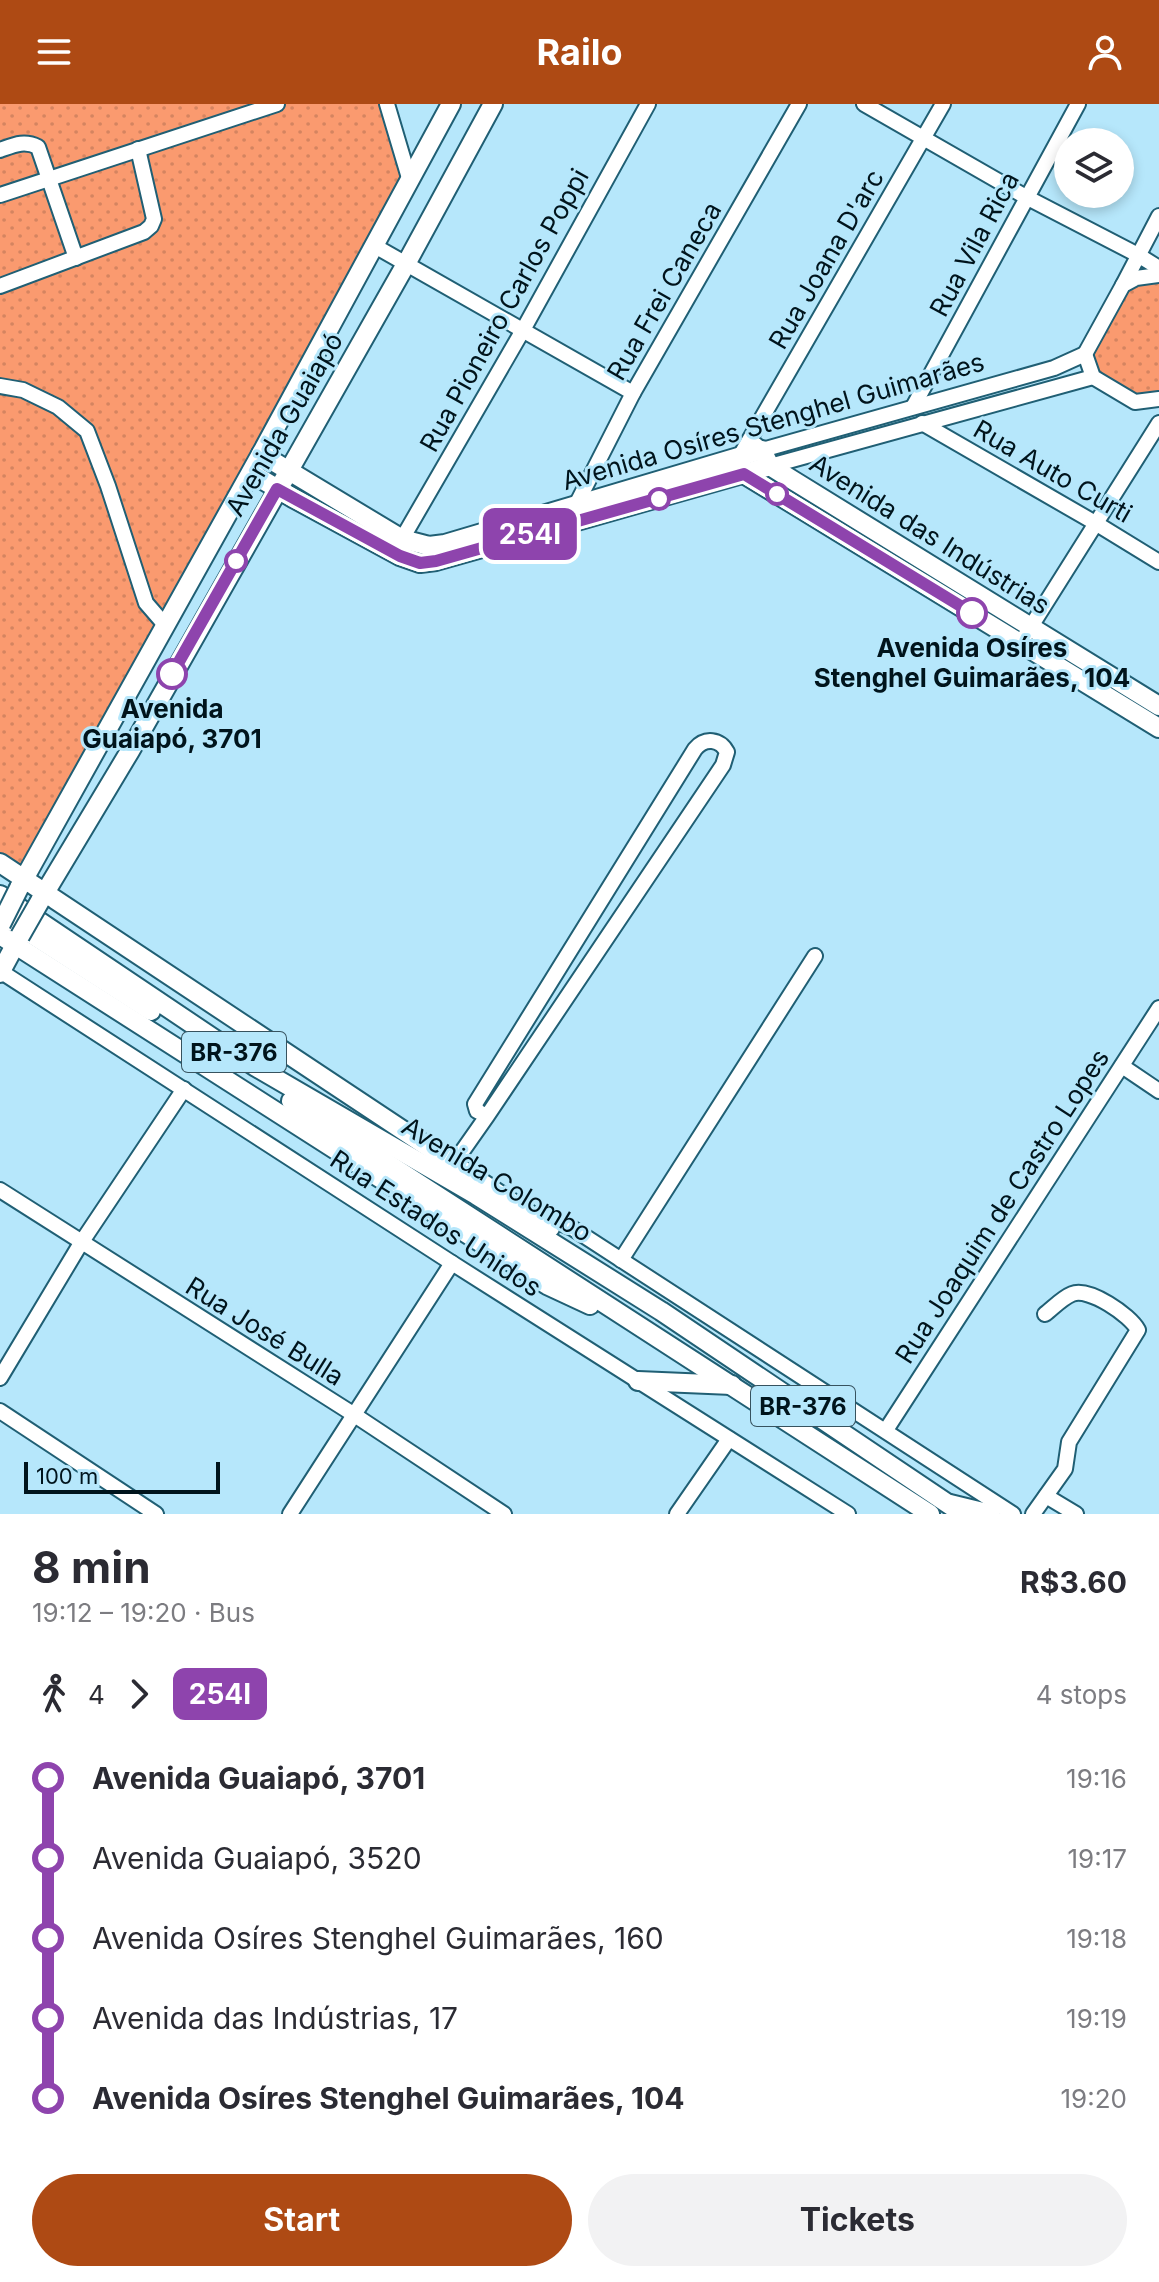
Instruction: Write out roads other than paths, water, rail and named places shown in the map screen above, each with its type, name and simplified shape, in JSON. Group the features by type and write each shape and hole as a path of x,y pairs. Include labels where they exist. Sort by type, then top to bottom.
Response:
{"main road":[{"name":"Avenida Guaiapó","path":"0,924 251,473 451,104"},
{"name":"Avenida Guaiapó","path":"0,972 12,938 43,896 130,751 406,264 493,104"},
{"name":"Avenida Osíres Stenghel Guimarães","path":"251,473 400,556 420,563 436,561 742,465 761,451"},
{"name":"Avenida das Indústrias","path":"761,451 1159,728"},
{"name":"Avenida Osíres Stenghel Guimarães","path":"261,454 402,539 429,546 576,505 742,465"},
{"name":"Avenida das Indústrias","path":"742,465 1026,635 1159,706"},
{"path":"165,625 191,642"},
{"path":"0,863 22,883 519,1206 661,1311"},
{"name":"Avenida Colombo","path":"0,895 256,1067 476,1195 661,1311 937,1508"},
{"name":"Avenida Colombo","path":"0,914 733,1385 937,1508 963,1514"},
{"path":"12,938 547,1285 646,1330"},
{"path":"638,1381 733,1385"},
{"path":"937,1508 991,1514"}],"street":[{"path":"0,195 277,104"},
{"path":"387,104 409,178"},
{"name":"Rua Pioneiro Carlos Poppi","path":"402,539 523,330 648,104"},
{"name":"Rua Frei Caneca","path":"576,505 633,393 799,104"},
{"path":"864,104 1026,197 1159,268"},
{"name":"Rua Joana D'arc","path":"761,451 943,104"},
{"name":"Rua Vila Rica","path":"913,407 1078,104"},
{"path":"0,150 22,142 38,147 76,258"},
{"path":"0,286 144,232 151,226 154,219 138,149"},
{"path":"1159,216 1085,354 1093,377 1159,416"},
{"path":"373,245 633,393"},
{"path":"1123,285 1136,278 1159,275"},
{"name":"Avenida Osíres Stenghel Guimarães","path":"761,451 1054,368 1085,354"},
{"name":"Avenida Osíres Stenghel Guimarães","path":"761,451 922,423 1093,377"},
{"path":"0,386 23,390 58,407 87,431 146,603 165,625"},
{"path":"1135,402 1159,399"},
{"name":"Rua Auto Curti","path":"922,423 1159,562"},
{"path":"1026,635 1159,423"},
{"path":"454,1163 487,1116 723,765 727,752 714,740 700,743 695,749 475,1104 477,1111 487,1116"},
{"path":"624,863 648,877"},
{"path":"589,921 610,933"},
{"path":"621,1260 815,956"},
{"name":"Rua Estados Unidos","path":"0,972 848,1514"},
{"path":"538,1004 555,1015"},
{"name":"Rua Joaquim de Castro Lopes","path":"886,1430 1159,1008"},
{"path":"1122,1066 1159,1091"},
{"path":"0,1378 81,1243 184,1089"},
{"name":"Rua José Bulla","path":"0,1190 353,1414 504,1514"},
{"path":"519,1206 572,1228 1013,1514"},
{"path":"290,1514 452,1263"},
{"path":"1033,1514 1065,1469 1069,1442 1138,1330 1133,1321 1089,1293 1070,1294 1045,1314"},
{"path":"0,1411 156,1514"},
{"path":"677,1514 729,1439"},
{"path":"1046,1496 1076,1514"}],"place":[{"name":"Avenida Osíres Stenghel Guimarães, 104","path":"972,613"},
{"name":"Avenida Guaiapó, 3701","path":"172,674"}]}
